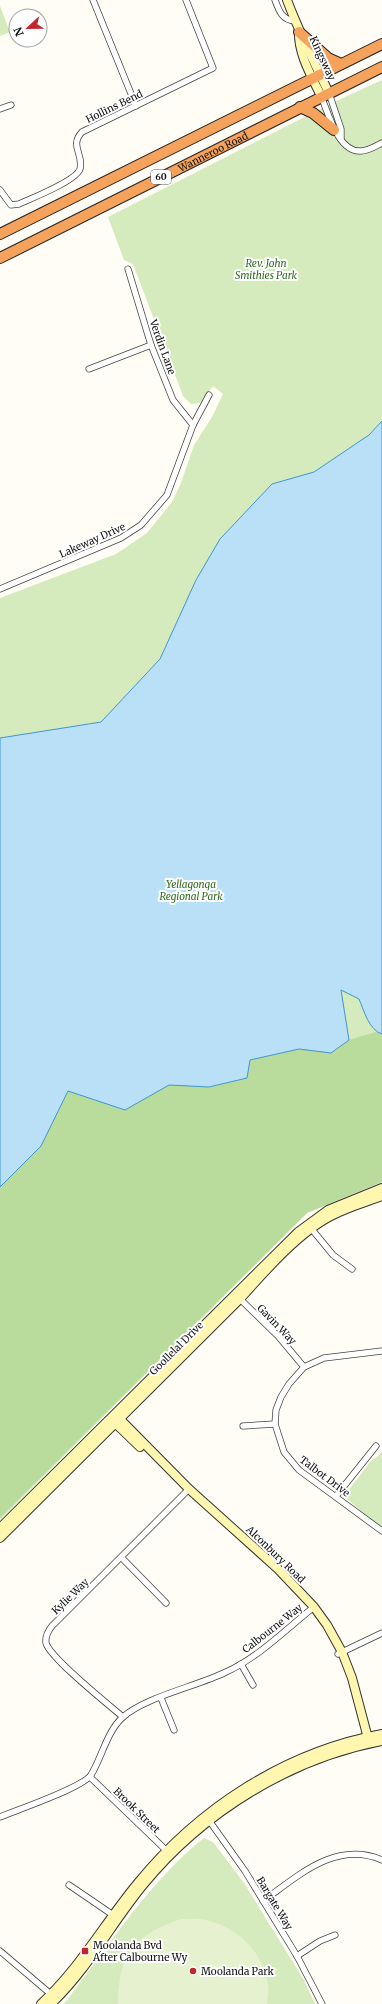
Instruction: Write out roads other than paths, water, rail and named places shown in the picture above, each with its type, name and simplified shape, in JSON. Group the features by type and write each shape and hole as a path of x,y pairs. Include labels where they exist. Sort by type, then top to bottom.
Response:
{"highway":[{"path":"299,32 328,58 341,64"},
{"name":"Wanneroo Road","path":"0,234 382,44"},
{"name":"Wanneroo Road","path":"0,258 325,94 382,67"},
{"path":"300,107 313,113 334,130"}],"street":[{"path":"93,0 136,106"},
{"name":"Hollins Bend","path":"0,190 11,205 19,204 72,179 79,171 81,160 76,146 77,137 82,132 213,68 186,0"},
{"path":"275,0 280,14 284,18 295,21"},
{"name":"Kingsway","path":"287,0 299,32 299,41 325,94"},
{"path":"325,94 334,130 350,148 362,151 382,143"},
{"path":"325,94 341,129 341,139"},
{"path":"0,109 11,105"},
{"name":"Verdin Lane","path":"128,269 151,345 173,400 193,425"},
{"path":"89,369 151,345"},
{"name":"Lakeway Drive","path":"0,589 121,538 141,525 167,495 193,425 210,395"},
{"name":"Goollelal Drive","path":"0,1538 116,1419 238,1296 259,1278 309,1226 328,1210 382,1188"},
{"name":"Goollelal Drive","path":"309,1226 334,1214 382,1196"},
{"path":"309,1226 332,1255 352,1269"},
{"name":"Gavin Way","path":"238,1296 278,1336 304,1367"},
{"name":"Talbot Drive","path":"382,1351 324,1358 304,1367 289,1384 281,1397 276,1410 275,1424 284,1452 291,1462 319,1485 382,1531"},
{"name":"Goollelal Drive","path":"0,1528 116,1419"},
{"name":"Alconbury Road","path":"116,1419 187,1491 278,1569 327,1625 340,1653 366,1741"},
{"path":"243,1426 275,1424"},
{"path":"336,1496 376,1446"},
{"name":"Kylie Way","path":"123,1717 63,1664 48,1648 46,1637 52,1626 122,1558 187,1491"},
{"path":"122,1558 166,1603"},
{"name":"Calbourne Way","path":"90,1777 112,1731 123,1717 147,1703 226,1672 241,1664 312,1608"},
{"path":"340,1653 382,1633"},
{"name":"Calbourne Way","path":"241,1664 253,1685"},
{"path":"161,1698 174,1730"},
{"path":"366,1741 382,1734"},
{"path":"41,2004 53,1999 116,1917 136,1885 169,1853 244,1788 288,1764 325,1749 366,1741 382,1741"},
{"path":"0,1817 70,1788 90,1777"},
{"name":"Brook Street","path":"90,1777 169,1853"},
{"name":"Bargate Way","path":"208,1818 245,1871 298,1956 322,2004"},
{"path":"263,1901 308,1869 335,1856 349,1853 360,1854 382,1860"},
{"path":"70,1886 116,1917"},
{"path":"298,1956 320,1941 336,1935"},
{"path":"0,1951 53,1999"}],"water":[{"path":"382,421 382,1034 377,1032 370,1024 359,999 341,990 349,1040 331,1053 299,1049 250,1060 247,1078 209,1087 169,1085 125,1110 68,1091 41,1146 0,1187 0,738 101,722 160,659 196,580 220,539 272,484 314,472 369,435"}],"place":[{"name":"Moolanda Bvd After Calbourne Wy","path":"85,1951"},
{"name":"Moolanda Park","path":"193,1971"}],"park label":[{"name":"Rev. John Smithies Park","path":"266,268"},
{"name":"Yellagonga Regional Park","path":"191,890"}]}
